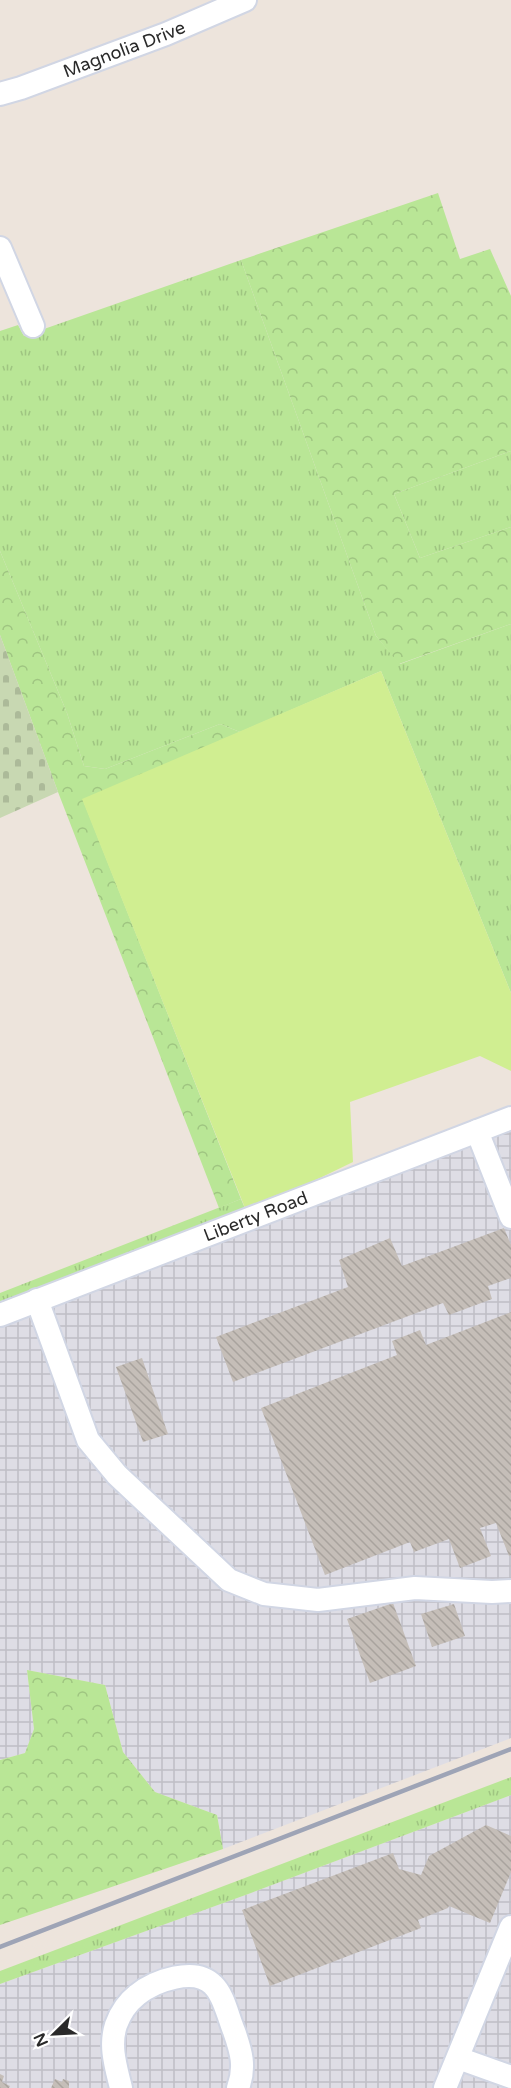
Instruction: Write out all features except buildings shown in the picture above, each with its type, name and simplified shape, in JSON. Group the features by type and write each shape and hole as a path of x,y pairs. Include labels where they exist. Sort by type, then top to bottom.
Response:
{"street":[{"name":"Magnolia Drive","path":"0,94 112,54 205,8 245,0"},
{"path":"0,248 33,326"},
{"name":"Liberty Road","path":"0,1315 511,1118"},
{"path":"477,1131 511,1217"},
{"path":"37,1300 88,1440 117,1475 229,1580 264,1594 318,1600 415,1588 511,1591"},
{"path":"445,2088 505,1960 511,1927"},
{"path":"121,2088 115,2062 113,2038 117,2022 125,2007 136,1995 150,1986 183,1977 196,1977 208,1980 218,1991 240,2046 243,2071 238,2088"},
{"path":"458,2058 511,2077"}],"shaded area":[{"path":"511,1128 511,1738 223,1849 217,1815 155,1792 123,1752 105,1685 27,1670 34,1729 25,1753 0,1760 0,1324"},
{"path":"511,1795 511,2088 0,2088 0,1984"}],"green space":[{"path":"438,193 460,259 490,249 511,296 511,451 394,494 420,558 511,527 511,624 399,664 376,636 241,260"},
{"path":"241,260 376,636 400,664 511,624 511,993 381,671 240,732 220,724 105,769 84,766 67,713 0,551 0,331 18,325 24,336"},
{"path":"511,451 511,527 420,558 394,494"},
{"path":"0,551 67,713 84,766 105,769 220,724 240,732 83,800 241,1199 219,1208 58,792 0,635"},
{"path":"0,635 58,792 0,818"},
{"path":"381,671 511,993 511,1071 480,1056 350,1102 353,1162 247,1213 82,799"},
{"path":"241,1199 247,1213 0,1307 0,1293"},
{"path":"27,1670 105,1685 123,1752 155,1792 217,1815 223,1849 0,1925 0,1760 25,1753 34,1729"},
{"path":"511,1777 511,1795 0,1984 0,1971"}],"railway":[{"path":"0,1947 511,1749"}]}
